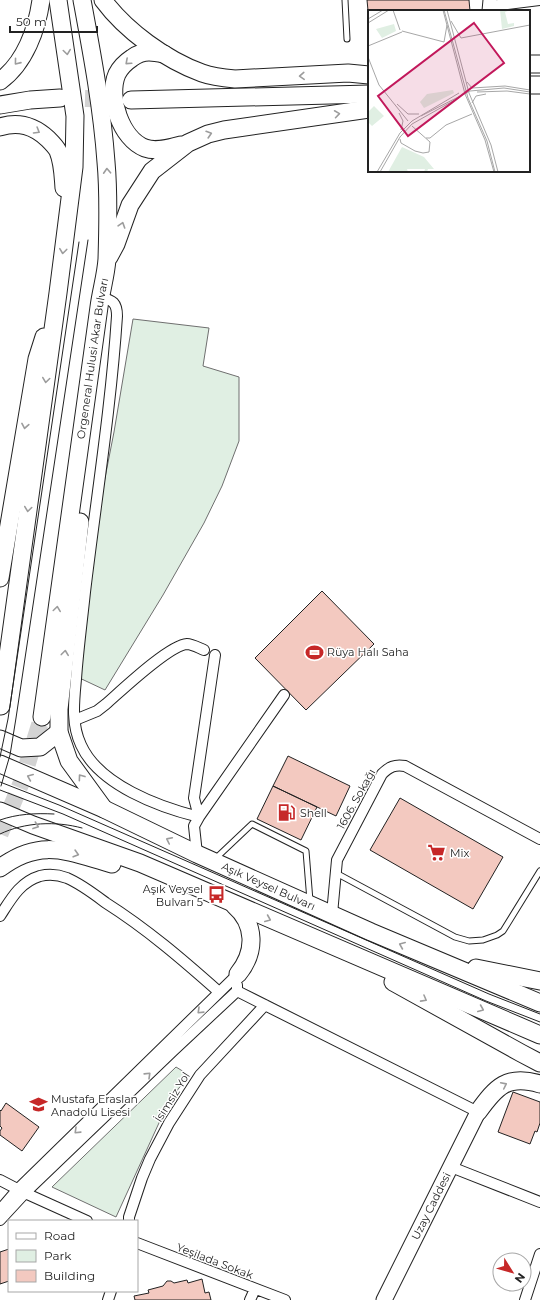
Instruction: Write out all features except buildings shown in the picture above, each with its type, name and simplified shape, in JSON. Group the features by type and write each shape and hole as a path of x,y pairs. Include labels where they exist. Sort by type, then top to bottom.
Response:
{"main road":[{"path":"0,81 20,59 31,39 39,15 41,0"},
{"path":"1,706 74,167 75,116 58,0"},
{"name":"Orgeneral Hulusi Akar Bulvarı","path":"42,717 107,260 108,189 106,156 96,80 82,0"},
{"path":"103,0 132,31 164,54 202,73 235,79 348,73 368,75"},
{"path":"164,54 148,52 136,56 126,62 117,74 114,88 118,118 125,132 133,141 145,148 164,150 188,143 208,134 368,109"},
{"path":"250,97 368,79"},
{"path":"530,86 540,85"},
{"path":"131,100 368,94"},
{"path":"0,105 30,100 60,98"},
{"path":"0,126 7,124 24,125 37,130 57,149 63,165 66,230"},
{"path":"107,260 116,244 130,205 152,171 188,143"},
{"path":"0,573 37,359 58,293"},
{"path":"100,302 98,362 59,710 59,732 69,761 104,809"},
{"path":"0,739 21,748 40,747 59,732"},
{"name":"Aşık Veysel Bulvarı","path":"0,764 104,809 197,854 332,914 540,1003"},
{"path":"0,812 140,863 540,1035"},
{"path":"0,868 11,860 24,854 38,850 53,849 118,865 140,863"},
{"path":"232,903 244,916 248,924 251,940 249,955 238,974"},
{"path":"316,939 514,1050 540,1063"},
{"path":"438,960 540,981"},
{"path":"478,1112 492,1092 505,1084 524,1080 540,1084"},
{"name":"Uzay Caddesi","path":"384,1300 478,1112"}],"street":[{"path":"490,7 540,0"},
{"path":"100,302 109,299 115,304 117,308 117,320 103,454 77,662 74,706 75,726 87,756 97,767 111,778 153,803 174,811 199,817"},
{"path":"74,720 97,710 106,704 166,654 178,646 188,644 204,650"},
{"path":"199,817 194,798 215,655"},
{"path":"197,854 194,826 284,695"},
{"name":"1606. Sokağı","path":"332,914 337,860 382,774 392,766 405,766 540,839"},
{"path":"0,916 15,893 27,882 41,876 48,875 68,878 97,896 150,933 219,992"},
{"path":"0,1210 237,991 238,974"},
{"path":"0,1220 21,1191 238,974"},
{"path":"237,991 478,1112"},
{"name":"İsimsiz Yol","path":"129,1220 142,1178 169,1123 200,1075 265,1005"},
{"path":"451,1167 540,1202"},
{"path":"0,1180 85,1220"},
{"name":"Yeşilada Sokak","path":"138,1243 285,1300"},
{"path":"525,1300 537,1274 540,1254"},
{"path":"250,1300 255,1289"}],"lane":[{"path":"345,0 347,39"},
{"path":"213,861 252,824 306,851 310,904"},
{"path":"336,873 455,937 476,941 490,938 503,931 540,871"}],"green space":[{"path":"133,319 209,328 203,366 239,377 239,441 222,486 204,523 163,595 105,690 71,674"},
{"path":"176,1067 189,1075 169,1101 116,1217 52,1187"}],"tunnel":[{"path":"60,98 113,99"},
{"path":"0,834 22,781 42,717"}],"tram line":[{"path":"1,786 10,755 16,718 88,240"},
{"path":"0,757 8,719 79,242"},
{"path":"0,782 59,805 489,994 540,1014"},
{"path":"0,790 63,814 486,1001 540,1022"},
{"path":"0,820 26,814 54,814"},
{"path":"0,834 20,827 41,824 62,824 82,828"}],"place":[{"name":"Rüya Halı Saha","path":"314,652"},
{"name":"Shell","path":"287,813"},
{"name":"Mix","path":"437,853"},
{"name":"Aşık Veysel Bulvarı 5","path":"216,895"},
{"name":"Mustafa Eraslan Anadolu Lisesi","path":"38,1105"}]}
